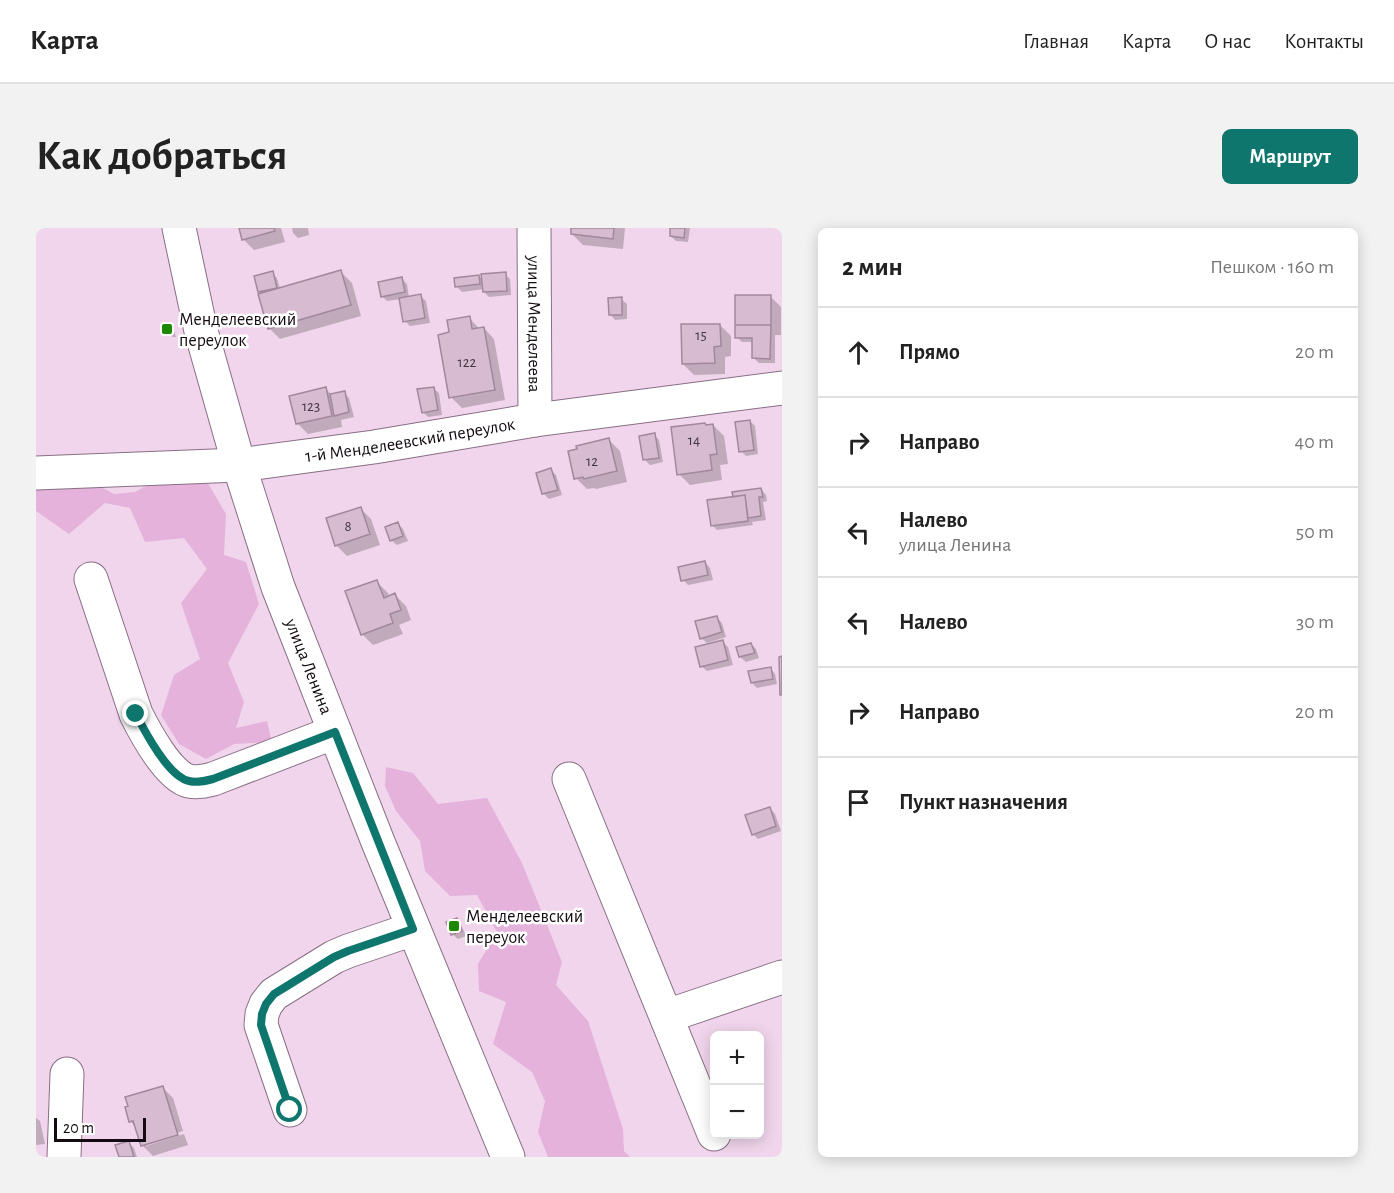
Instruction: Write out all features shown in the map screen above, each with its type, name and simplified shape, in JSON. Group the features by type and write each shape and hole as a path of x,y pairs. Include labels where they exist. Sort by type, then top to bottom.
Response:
{"street":[{"name":"улица Ленина","path":"179,228 201,331 239,465 278,588 413,929 508,1157"},
{"name":"улица Менделеева","path":"534,228 535,420"},
{"name":"1-й Менделеевский переулок","path":"36,473 239,465 374,447 535,420 782,388"},
{"path":"91,579 136,714 172,771 179,777 198,782 213,779 335,732"},
{"path":"569,779 710,1122"},
{"path":"290,1110 261,1025 266,1004 274,994 334,957 413,929"},
{"path":"667,1016 782,977"},
{"path":"64,1157 67,1074"},
{"path":"717,1139 724,1157"}],"shaded area":[{"path":"157,480 206,480 226,514 224,555 246,562 259,604 228,663 244,702 236,728 267,721 272,742 234,744 206,759 179,744 161,715 174,675 200,659 181,603 207,569 184,538 145,542 130,508 105,503 69,534 36,511 36,490 44,485 97,485 114,494 135,492"},
{"path":"386,767 413,773 438,804 487,798 522,863 562,962 556,985 588,1021 623,1129 624,1151 630,1157 548,1157 538,1132 545,1101 532,1072 493,1044 506,1002 479,991 478,964 497,932 477,895 450,896 425,871 420,841 396,811 385,786"}],"building":[{"path":"239,228 274,228 275,231 242,240"},
{"path":"571,228 614,228 613,239 571,234"},
{"path":"670,228 685,228 684,238 670,236"},
{"path":"341,270 351,305 268,329 258,294"},
{"path":"273,271 277,288 258,292 254,276"},
{"path":"506,272 507,291 483,292 481,274"},
{"path":"479,275 480,284 455,287 454,278"},
{"path":"402,277 405,292 381,297 378,282"},
{"path":"421,294 425,318 403,322 399,298"},
{"path":"735,295 771,295 771,325 735,325"},
{"path":"622,297 622,315 609,315 608,298"},
{"path":"470,316 472,329 484,327 495,390 449,398 438,335 449,332 447,320"},
{"path":"681,324 720,324 721,346 714,347 715,363 682,364"},
{"path":"735,325 771,325 770,359 752,358 752,338 735,338"},
{"path":"326,387 332,416 296,424 289,396"},
{"path":"434,387 438,410 422,413 417,389"},
{"path":"345,391 349,412 334,416 330,394"},
{"path":"750,420 754,450 739,452 735,422"},
{"path":"705,423 706,425 713,424 717,454 710,455 712,470 677,475 671,427"},
{"path":"655,433 659,458 643,460 639,436"},
{"path":"609,438 617,471 584,479 583,477 574,479 568,451 577,449 576,446"},
{"path":"551,468 558,490 542,494 536,473"},
{"path":"761,488 763,497 759,497 761,516 748,518 745,495 733,497 732,492"},
{"path":"745,495 748,521 711,526 707,500"},
{"path":"361,507 370,534 335,546 326,518"},
{"path":"398,522 403,536 390,541 385,527"},
{"path":"705,561 708,575 681,581 678,567"},
{"path":"377,580 384,598 395,593 401,610 390,614 393,623 361,635 345,591"},
{"path":"717,616 722,632 700,639 695,621"},
{"path":"723,640 728,660 700,667 695,647"},
{"path":"751,643 755,653 739,657 736,647"},
{"path":"782,656 782,695 780,695 779,657"},
{"path":"771,667 773,679 751,683 748,671"},
{"path":"770,807 776,826 752,835 745,815"},
{"path":"457,918 462,931 451,935 446,922"},
{"path":"163,1086 178,1135 141,1146 133,1121 129,1122 125,1097"},
{"path":"129,1141 134,1157 119,1157 115,1145"}],"place":[{"name":"Менделеевский переулок","path":"167,329"},
{"name":"Менделеевский переуок","path":"454,926"}],"route":[{"path":"136,714 172,771 179,777 198,782 213,779 335,732 413,929 334,957 274,994 266,1004 261,1025 290,1110"}]}
